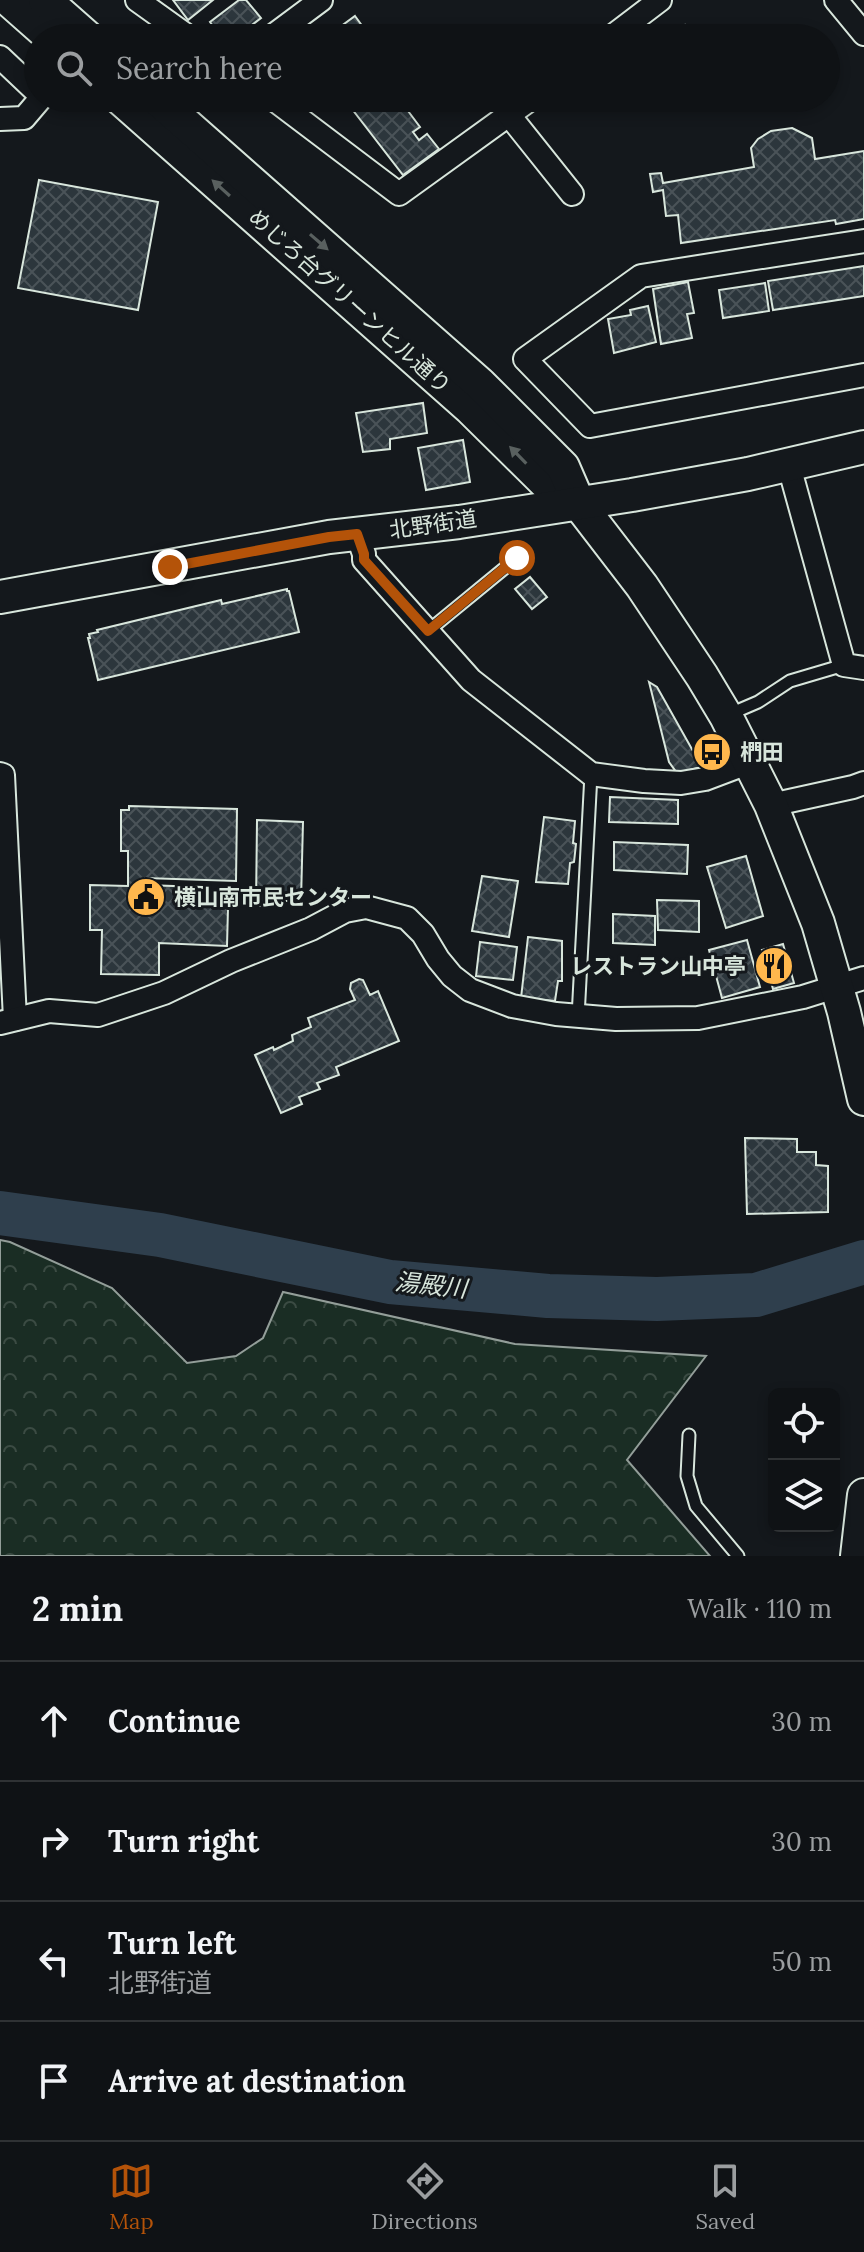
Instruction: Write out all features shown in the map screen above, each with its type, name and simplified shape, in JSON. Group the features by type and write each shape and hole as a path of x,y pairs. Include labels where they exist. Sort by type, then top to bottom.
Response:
{"street":[{"path":"9,0 36,24"},
{"path":"45,0 72,24"},
{"path":"137,0 170,24"},
{"path":"289,24 321,0"},
{"path":"628,24 660,0"},
{"path":"836,0 864,34"},
{"path":"0,57 24,80"},
{"path":"0,119 24,118 28,112"},
{"name":"めじろ台グリーンヒル通り","path":"136,112 470,408 545,482 579,504"},
{"name":"めじろ台グリーンヒル通り","path":"172,112 503,406 563,467 579,504 642,586 702,676 771,805 807,893 850,982 864,1099"},
{"path":"291,112 399,194 513,112"},
{"path":"509,115 572,194"},
{"path":"864,241 641,276 525,359 590,426 864,375"},
{"name":"北野街道","path":"0,597 329,537 579,504 789,466 864,447"},
{"path":"789,466 854,667"},
{"path":"357,534 364,560 471,680 591,774 681,783 705,779 750,762"},
{"path":"0,774 3,775 7,1021 49,1011 98,1015 164,993 345,911 366,907 407,918 423,934 452,976 470,990 512,1006 578,1017 698,1018 803,997 850,982"},
{"path":"771,805 864,783"},
{"path":"857,1556 864,1495"}],"lane":[{"path":"428,631 517,558"},
{"path":"726,716 758,702 790,681 854,667"},
{"path":"578,1017 591,774"},
{"path":"689,1435 687,1476 696,1506 738,1556"}],"green space":[{"path":"0,1240 112,1288 187,1363 236,1356 263,1338 283,1292 515,1344 706,1356 627,1460 710,1556 0,1556"}],"building":[{"path":"173,0 213,0 188,20"},
{"path":"239,0 246,0 261,18 253,24 210,22"},
{"path":"355,16 361,24 344,24"},
{"path":"354,112 409,112 420,127 413,132 419,140 427,134 439,149 403,175"},
{"path":"792,128 812,138 815,159 864,151 864,219 836,224 835,220 681,243 678,215 666,216 663,190 653,192 650,174 661,173 663,183 754,167 751,148 758,139 771,131"},
{"path":"39,180 158,202 138,310 18,288"},
{"path":"864,266 864,296 773,310 768,281"},
{"path":"688,282 694,313 687,314 692,338 661,344 653,289"},
{"path":"765,283 769,311 723,318 719,290"},
{"path":"648,306 656,342 614,353 608,319 631,315 630,310"},
{"path":"423,403 427,433 390,439 390,449 363,452 356,413"},
{"path":"463,440 470,482 426,490 418,448"},
{"path":"530,577 547,597 532,609 515,589"},
{"path":"287,589 299,632 98,680 88,638 97,630 221,600 222,604"},
{"path":"649,682 657,687 702,767 677,773 669,762"},
{"path":"610,797 678,800 678,824 609,822"},
{"name":"横山南市民センター","path":"129,806 237,809 236,881 145,878 145,885 202,887 203,906 228,908 227,946 159,943 159,975 101,974 102,930 90,930 90,885 128,886 128,851 121,851 121,810 129,810"},
{"path":"544,817 575,821 574,862 570,863 568,884 536,882"},
{"path":"257,820 303,822 301,901 264,901 265,906 256,906"},
{"path":"614,842 688,845 687,874 614,870"},
{"path":"746,856 763,916 726,928 707,867"},
{"path":"482,876 518,881 509,937 472,931"},
{"path":"657,900 699,901 699,932 658,930"},
{"path":"613,914 655,916 655,945 613,943"},
{"path":"528,937 562,941 562,981 558,981 555,1001 521,998"},
{"path":"747,940 760,987 722,998 709,950"},
{"path":"480,942 517,947 513,980 476,976"},
{"path":"783,944 794,983 773,989 762,950"},
{"path":"363,980 370,995 378,991 399,1041 336,1067 339,1075 317,1083 320,1089 299,1097 302,1104 281,1113 255,1055 293,1041 292,1035 311,1027 308,1018 355,1000 351,983"},
{"path":"745,1138 797,1139 797,1152 816,1152 816,1165 828,1166 828,1212 747,1214"}],"waterway":[{"name":"湯殿川","path":"0,1213 160,1235 390,1282 548,1296 657,1299 756,1295 864,1262"}],"place":[{"name":"椚田","path":"712,752"},
{"name":"横山南市民センター","path":"146,897"},
{"name":"レストラン山中亭","path":"774,966"}],"route":[{"path":"170,567 357,534 364,560 428,631 517,558"}]}
